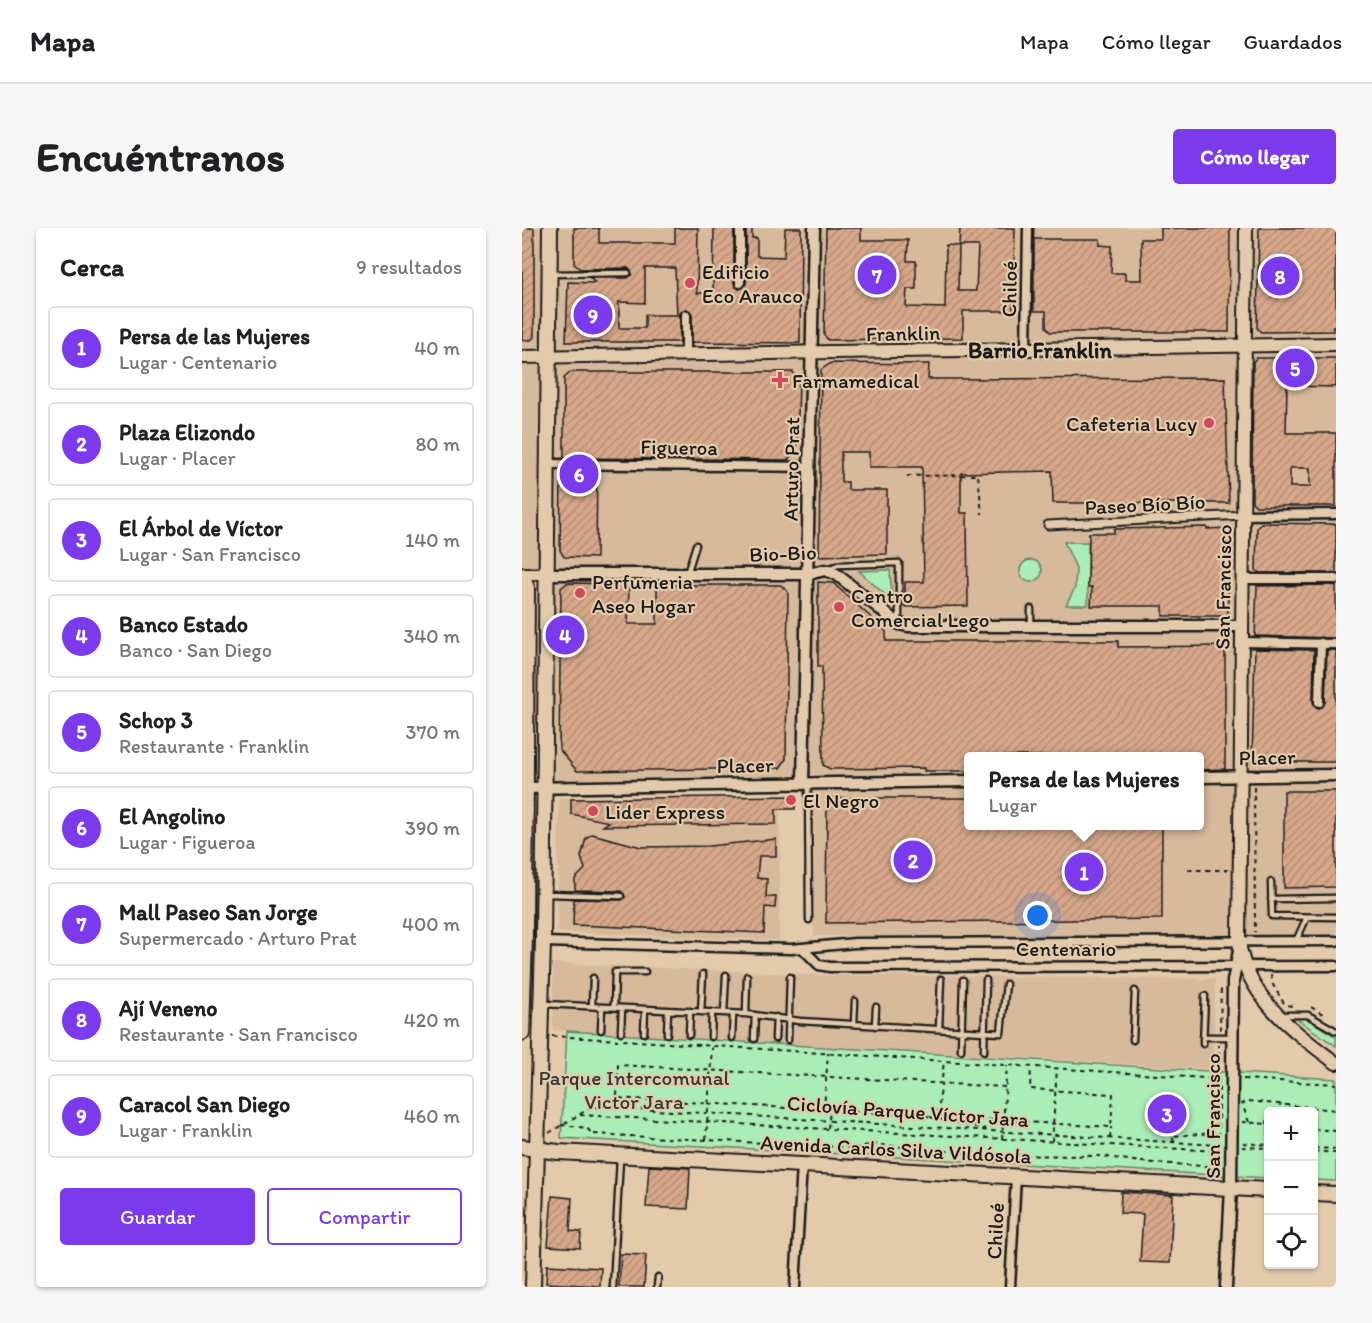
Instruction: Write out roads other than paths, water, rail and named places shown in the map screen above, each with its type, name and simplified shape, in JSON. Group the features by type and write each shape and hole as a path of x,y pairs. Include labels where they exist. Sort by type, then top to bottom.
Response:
{"main road":[{"path":"533,1287 543,942 547,464 543,432 549,357 550,228"},
{"name":"San Francisco","path":"1239,966 1246,228"},
{"name":"Franklin","path":"522,357 1336,344"},
{"path":"522,574 527,588 522,1033"},
{"path":"1239,966 1276,1015 1336,1063"},
{"name":"Avenida Carlos Silva Vildósola","path":"522,1148 1264,1190"},
{"path":"1318,1193 1336,1194"}],"street":[{"path":"740,228 740,283"},
{"name":"Arturo Prat","path":"805,784 814,228"},
{"name":"Chiloé","path":"1026,350 1028,228"},
{"path":"686,315 686,356"},
{"name":"Figueroa","path":"547,464 810,467"},
{"path":"1244,515 1336,514"},
{"name":"Paseo Bío Bío","path":"1048,525 1244,515"},
{"name":"Bio-Bio","path":"522,574 808,574 825,570 836,574 899,624"},
{"path":"1243,579 1336,579"},
{"path":"899,624 908,626 1242,626"},
{"path":"1242,642 1336,644"},
{"path":"1319,702 1321,643"},
{"name":"Placer","path":"1204,777 1336,775"},
{"name":"Placer","path":"524,788 964,781"},
{"name":"Centenario","path":"543,942 803,949 855,943 1240,944 1336,941"},
{"name":"Centenario","path":"803,949 819,964 830,967 1336,966"},
{"name":"San Francisco","path":"1226,1287 1231,1188 1224,1146 1239,966"},
{"path":"795,1287 802,1165"},
{"name":"Chiloé","path":"1010,1287 1016,1177"}],"lane":[{"path":"549,274 628,273"},
{"path":"687,574 696,545"},
{"path":"825,570 838,565 899,563 899,624"},
{"path":"1031,609 1031,626"},
{"path":"805,784 809,920"},
{"path":"1271,882 1272,916 1336,916"},
{"path":"543,894 621,896"},
{"path":"1271,899 1336,898"},
{"path":"1296,941 1306,917"},
{"path":"614,1008 615,972 645,972"},
{"path":"701,1012 703,974"},
{"path":"724,1013 726,975"},
{"path":"746,1014 747,976"},
{"path":"788,1040 790,977"},
{"path":"592,1006 593,978"},
{"path":"939,1029 941,979"},
{"path":"961,1050 963,980"},
{"path":"984,1051 986,980"},
{"path":"542,1004 746,1014 875,1026 1002,1032 1006,984"},
{"path":"1133,1040 1135,991"},
{"path":"1203,1044 1205,996"},
{"path":"854,1024 855,1001"},
{"path":"601,1030 602,1007"},
{"path":"875,1026 876,1007"},
{"path":"621,1032 622,1008"},
{"path":"644,1033 645,1009"},
{"path":"667,1034 668,1010"},
{"path":"689,1035 690,1011"},
{"path":"711,1037 712,1012"},
{"path":"732,1038 733,1014"},
{"path":"754,1039 755,1015"},
{"path":"1276,1015 1308,1015 1336,1031"},
{"path":"775,1039 776,1017"},
{"path":"1203,1036 1232,1037"},
{"path":"1318,1050 1336,1055"},
{"path":"613,1287 620,1155"},
{"path":"657,1287 658,1277"}],"place":[{"name":"Mall Paseo San Jorge","path":"877,275"},
{"name":"Ají Veneno","path":"1280,276"},
{"name":"Edificio Eco Arauco","path":"690,283"},
{"name":"Caracol San Diego","path":"593,315"},
{"name":"Schop 3","path":"1295,368"},
{"name":"Farmamedical","path":"780,380"},
{"name":"Cafeteria Lucy","path":"1209,423"},
{"name":"El Angolino","path":"579,474"},
{"name":"Perfumeria Aseo Hogar","path":"580,593"},
{"name":"Centro Comercial Lego","path":"839,607"},
{"name":"Banco Estado","path":"565,635"},
{"name":"El Negro","path":"791,800"},
{"name":"Lider Express","path":"593,811"},
{"name":"Plaza Elizondo","path":"913,860"},
{"name":"Persa de las Mujeres","path":"1084,872"},
{"name":"El Árbol de Víctor","path":"1167,1114"}],"district":[{"name":"Barrio Franklin","path":"1040,350"}],"park label":[{"name":"Parque Intercomunal Victor Jara","path":"634,1089"}]}
